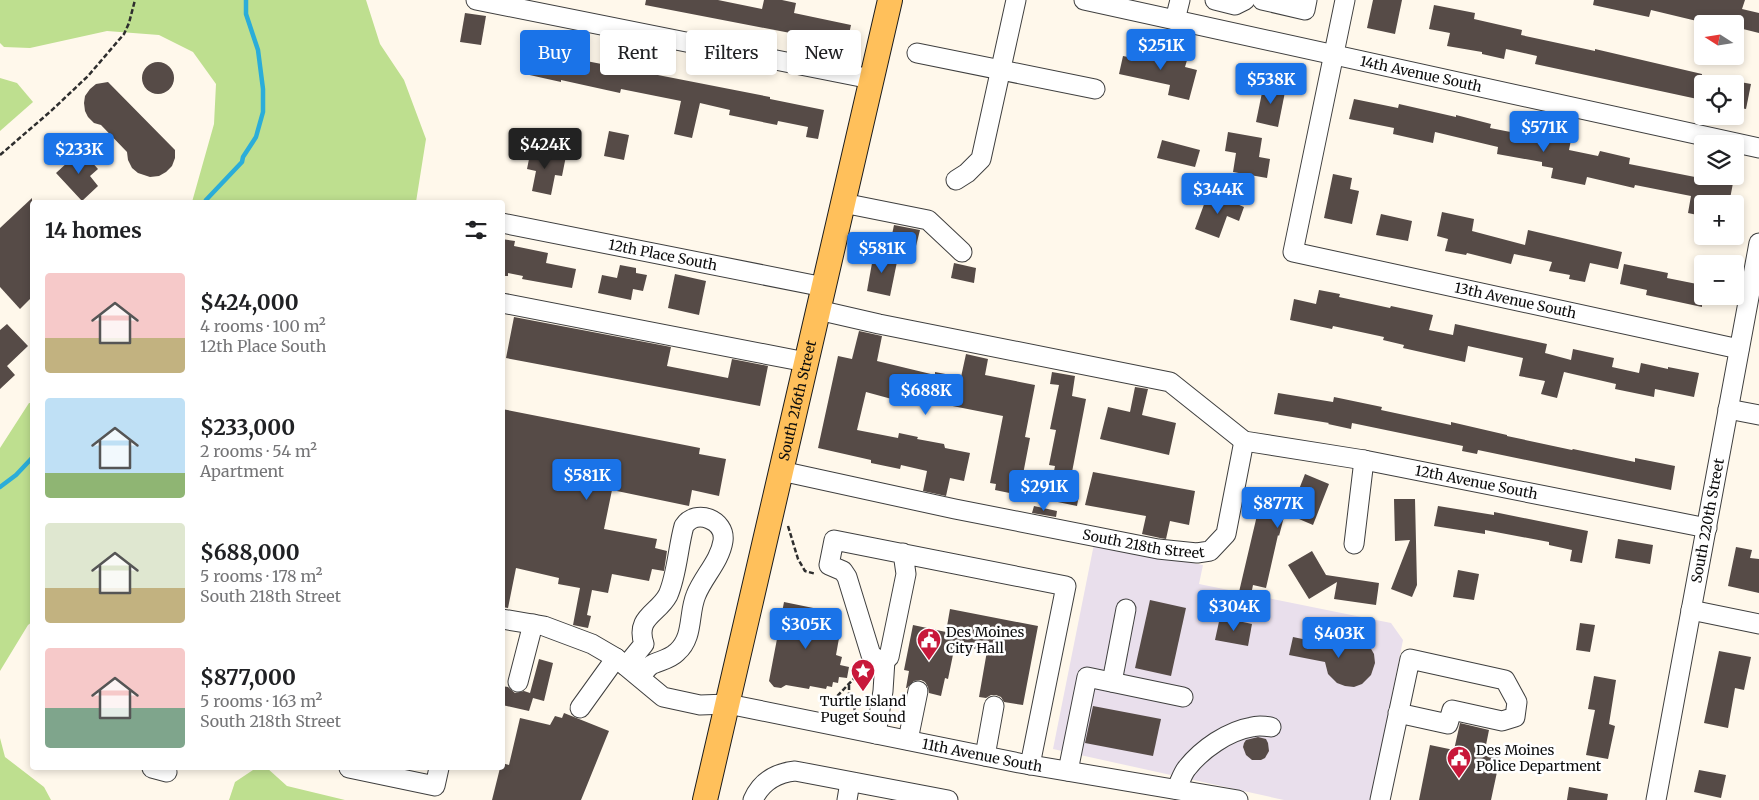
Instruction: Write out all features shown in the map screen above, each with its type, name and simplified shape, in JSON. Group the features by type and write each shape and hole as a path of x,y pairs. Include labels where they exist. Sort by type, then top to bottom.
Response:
{"main road":[{"name":"South 216th Street","path":"705,800 890,0"}],"street":[{"path":"476,0 871,79"},
{"path":"956,180 967,173 981,159 1016,0"},
{"name":"14th Avenue South","path":"1084,0 1759,148"},
{"path":"1175,20 1180,0"},
{"path":"1216,0 1235,5 1245,0"},
{"path":"1262,0 1305,10 1307,0"},
{"path":"1333,55 1345,0"},
{"path":"917,53 1095,89"},
{"name":"13th Avenue South","path":"1333,55 1293,252 1739,349"},
{"path":"843,203 928,220 962,252"},
{"name":"12th Place South","path":"505,224 824,287"},
{"name":"South 220th Street","path":"1656,800 1759,243"},
{"path":"505,304 806,362"},
{"path":"818,310 1170,382 1244,441"},
{"path":"1728,409 1759,415"},
{"name":"12th Avenue South","path":"1244,441 1364,460 1707,528"},
{"name":"South 218th Street","path":"781,471 1158,549 1196,553 1210,551 1226,534 1244,441"},
{"path":"1354,544 1364,460"},
{"path":"580,708 628,667 644,644 641,636 642,627 667,597 684,526 688,521 697,516 708,518 718,524 723,531 723,541 719,556 695,597 688,638 678,652 666,660 628,667"},
{"path":"885,660 871,656 847,577 839,568 827,570 834,540 1066,586 1030,764"},
{"path":"876,734 883,691 885,660 889,657 906,574 903,553"},
{"path":"1112,682 1126,609"},
{"path":"1691,610 1759,624"},
{"name":"11th Avenue South","path":"505,619 544,626 592,644 628,667 663,697 700,705 728,704 985,756 1238,800"},
{"path":"518,682 533,624"},
{"path":"1380,800 1398,713 1410,659 1505,680 1517,702 1515,717 1502,721 1452,710 1448,724 1398,713"},
{"path":"1068,771 1087,677 1184,697"},
{"path":"908,740 918,691"},
{"path":"985,756 994,706"},
{"path":"1176,790 1186,770 1199,756 1222,738 1254,726 1271,727"},
{"path":"360,770 436,784"},
{"path":"753,800 763,784 784,772 795,771 948,800"},
{"path":"846,800 850,782"}],"path":[{"path":"0,155 88,76 124,34 135,0"},
{"path":"786,520 804,571 827,570"},
{"path":"822,712 861,671 862,664"},
{"path":"849,684 849,694 858,719"}],"shaded area":[{"path":"1094,544 1203,565 1199,584 1391,623 1403,640 1371,800 1284,800 1053,749"}],"green space":[{"path":"0,0 366,0 380,44 404,80 426,139 416,200 193,200 214,124 216,84 193,52 159,35 107,31 30,48 4,47 0,43"},
{"path":"0,78 17,83 33,102 0,131"},
{"path":"30,403 30,624 0,671 0,448"},
{"path":"0,738 5,757 44,787 51,800 0,800"},
{"path":"253,770 269,770 287,786 345,800 229,800 235,782"}],"building":[{"path":"646,0 718,0 762,9 764,0 782,0 796,3 794,13 851,25 850,30 787,30 787,32 645,5"},
{"path":"1373,0 1402,0 1395,34 1367,28"},
{"path":"1594,0 1745,0 1742,9 1759,13 1759,33 1744,29 1744,15 1694,15 1694,20 1651,10 1649,17 1593,5"},
{"path":"1434,5 1475,13 1474,19 1522,30 1521,35 1595,51 1595,49 1702,75 1694,75 1694,98 1535,64 1537,56 1506,49 1504,59 1482,54 1482,52 1447,46 1450,33 1429,29"},
{"path":"465,13 486,16 481,45 460,42"},
{"path":"1135,49 1165,56 1166,52 1188,57 1185,67 1197,70 1189,100 1168,95 1170,85 1119,74 1123,56 1133,58"},
{"path":"158,62 164,63 169,67 173,72 173,84 169,89 164,93 158,94 152,93 147,89 143,84 142,78 143,72 147,67 152,63"},
{"path":"590,62 600,64 600,75 658,75 770,97 770,99 824,110 818,139 806,137 808,127 778,121 777,125 729,115 730,110 700,103 692,138 674,134 681,101 621,89 620,93 561,80 561,82 530,75 590,75"},
{"path":"108,82 175,150 172,166 166,172 159,176 150,177 138,173 132,168 127,152 101,125 94,123 88,117 85,111 85,96 96,84"},
{"path":"1264,83 1286,87 1278,127 1256,122"},
{"path":"1744,83 1751,84 1746,109 1744,109"},
{"path":"1354,99 1398,108 1399,104 1491,124 1490,128 1547,139 1548,136 1571,140 1569,150 1598,156 1600,151 1630,158 1629,164 1694,177 1694,185 1733,185 1731,195 1694,195 1694,214 1688,213 1691,196 1635,185 1634,188 1587,177 1585,185 1551,178 1553,168 1542,166 1542,162 1497,154 1498,147 1435,132 1433,143 1393,134 1394,128 1349,119"},
{"path":"609,131 629,135 624,160 604,156"},
{"path":"1228,132 1262,138 1259,157 1270,159 1267,178 1233,172 1236,153 1225,151"},
{"path":"1162,140 1200,150 1195,167 1157,158"},
{"path":"531,149 566,156 562,176 555,175 551,195 532,191 536,171 527,169"},
{"path":"81,150 98,169 90,176 98,186 81,200 56,173"},
{"path":"1333,174 1352,178 1350,189 1359,191 1352,224 1324,218"},
{"path":"1216,195 1244,207 1239,221 1227,216 1219,238 1195,229 1206,199 1212,202"},
{"path":"32,198 30,200 30,299 20,309 0,287 0,228"},
{"path":"1442,212 1474,219 1472,231 1525,245 1528,230 1622,252 1618,269 1590,263 1585,282 1569,279 1570,275 1549,271 1552,262 1514,254 1511,264 1467,253 1466,255 1445,251 1448,239 1437,236"},
{"path":"1381,214 1412,221 1408,241 1376,235"},
{"path":"894,225 920,230 915,250 890,244"},
{"path":"505,239 515,241 514,246 548,253 546,263 576,269 572,288 522,279 523,276 508,273 508,276 505,276"},
{"path":"874,252 898,257 890,296 867,291"},
{"path":"954,263 976,268 974,283 951,278"},
{"path":"1624,264 1668,273 1667,278 1694,283 1694,305 1702,305 1702,307 1646,295 1647,290 1620,284"},
{"path":"620,265 636,268 636,273 647,275 643,291 633,289 631,300 598,293 602,275 617,278"},
{"path":"675,274 706,281 699,315 668,308"},
{"path":"1319,290 1340,294 1339,297 1433,315 1429,330 1453,335 1455,324 1547,344 1545,353 1571,360 1573,349 1614,358 1612,367 1639,373 1641,363 1699,373 1694,397 1655,389 1654,397 1615,389 1616,384 1564,372 1557,398 1541,394 1545,381 1519,376 1523,358 1468,346 1465,362 1403,348 1404,345 1383,340 1384,337 1333,326 1332,329 1290,320 1294,299 1316,304"},
{"path":"514,317 671,347 667,366 728,378 732,359 768,366 760,406 506,358"},
{"path":"7,324 28,346 7,366 15,375 0,389 0,330"},
{"path":"859,331 882,336 877,361 935,375 935,372 961,377 966,354 988,359 985,375 1035,385 1025,437 1030,438 1019,495 995,490 996,484 990,483 1003,416 912,398 910,404 866,392 857,430 898,438 899,433 918,437 917,439 944,444 945,448 970,453 964,481 950,478 946,496 923,491 927,471 901,465 900,469 871,463 871,460 818,448 838,356 852,359"},
{"path":"1052,372 1075,376 1072,396 1086,399 1068,493 1079,495 1077,506 1048,500 1055,466 1049,465 1056,430 1050,429 1059,385 1050,384"},
{"path":"1135,387 1148,389 1142,415 1176,423 1169,455 1100,439 1108,407 1130,412"},
{"path":"1278,393 1333,402 1334,397 1382,407 1381,410 1451,425 1451,422 1572,450 1635,462 1635,458 1675,466 1671,490 1478,450 1477,454 1462,451 1463,446 1352,423 1351,429 1329,423 1274,414"},
{"path":"505,410 700,448 699,454 726,459 719,496 692,490 689,506 612,490 604,529 657,539 655,548 667,551 664,571 652,569 649,581 612,574 608,593 592,590 587,615 591,616 588,628 573,625 580,588 558,584 559,578 516,568 508,608 505,608"},
{"path":"1093,472 1195,491 1189,525 1170,521 1166,539 1160,538 1142,534 1146,516 1085,505"},
{"path":"1305,474 1329,484 1313,525 1285,513 1266,588 1253,585 1251,595 1239,592 1262,494 1294,502"},
{"path":"1394,499 1415,499 1417,585 1412,597 1391,589 1410,540 1395,541"},
{"path":"1034,506 1057,511 1056,517 1032,513"},
{"path":"1438,506 1494,515 1494,512 1588,531 1582,563 1570,561 1572,550 1549,545 1549,542 1485,530 1485,534 1434,526"},
{"path":"1618,539 1653,545 1650,564 1615,558"},
{"path":"1736,547 1752,550 1750,558 1759,559 1759,593 1728,586"},
{"path":"1312,551 1326,575 1379,583 1376,605 1334,599 1337,582 1309,599 1288,565"},
{"path":"1458,570 1479,574 1474,600 1453,597"},
{"path":"1150,600 1186,608 1171,676 1135,668"},
{"path":"784,602 823,610 821,616 832,618 831,625 841,627 836,655 842,657 840,665 849,667 847,678 839,677 838,683 833,682 832,687 827,686 826,689 810,686 809,689 786,685 781,688 774,687 769,681"},
{"name":"Des Moines City Hall","path":"950,609 1038,626 1023,705 1004,702 1001,697 996,695 986,698 979,697 987,651 955,645 948,679 945,678 941,696 929,693 925,682 921,680 914,681 906,688 909,671 904,670 913,625 946,632"},
{"path":"1220,617 1252,624 1248,646 1215,640"},
{"path":"1580,623 1595,625 1590,652 1576,650"},
{"path":"1293,637 1331,645 1347,638 1356,638 1363,641 1374,654 1375,663 1371,675 1362,684 1354,687 1337,683 1328,674 1325,662 1289,655"},
{"path":"1719,651 1751,657 1744,690 1735,688 1728,728 1704,723"},
{"path":"539,659 553,663 544,701 533,698 529,711 505,706 505,686 515,693 524,691 530,693"},
{"path":"1594,676 1616,680 1609,724 1615,726 1608,759 1586,755 1595,710 1588,709"},
{"path":"1093,706 1161,719 1153,756 1085,743"},
{"path":"564,713 609,731 581,800 492,800 500,770 505,770 505,764 509,765 520,718 550,725 555,716 562,718"},
{"name":"Des Moines Police Department","path":"1460,723 1489,730 1484,755 1500,758 1491,800 1419,800 1430,745 1454,750"},
{"path":"1258,737 1266,739 1269,751 1265,758 1252,760 1246,755 1243,747 1244,743 1246,740"},
{"path":"1699,770 1726,775 1721,798 1694,792"},
{"path":"1569,787 1608,794 1607,800 1567,800"}],"waterway":[{"path":"206,200 242,162 243,157 256,137 263,112 263,89 258,50 246,14 246,0"},
{"path":"0,487 16,475 30,460"}],"place":[{"name":"Des Moines City Hall","path":"929,661"},
{"name":"Turtle Island Puget Sound","path":"863,692"},
{"name":"Des Moines Police Department","path":"1459,779"}]}
